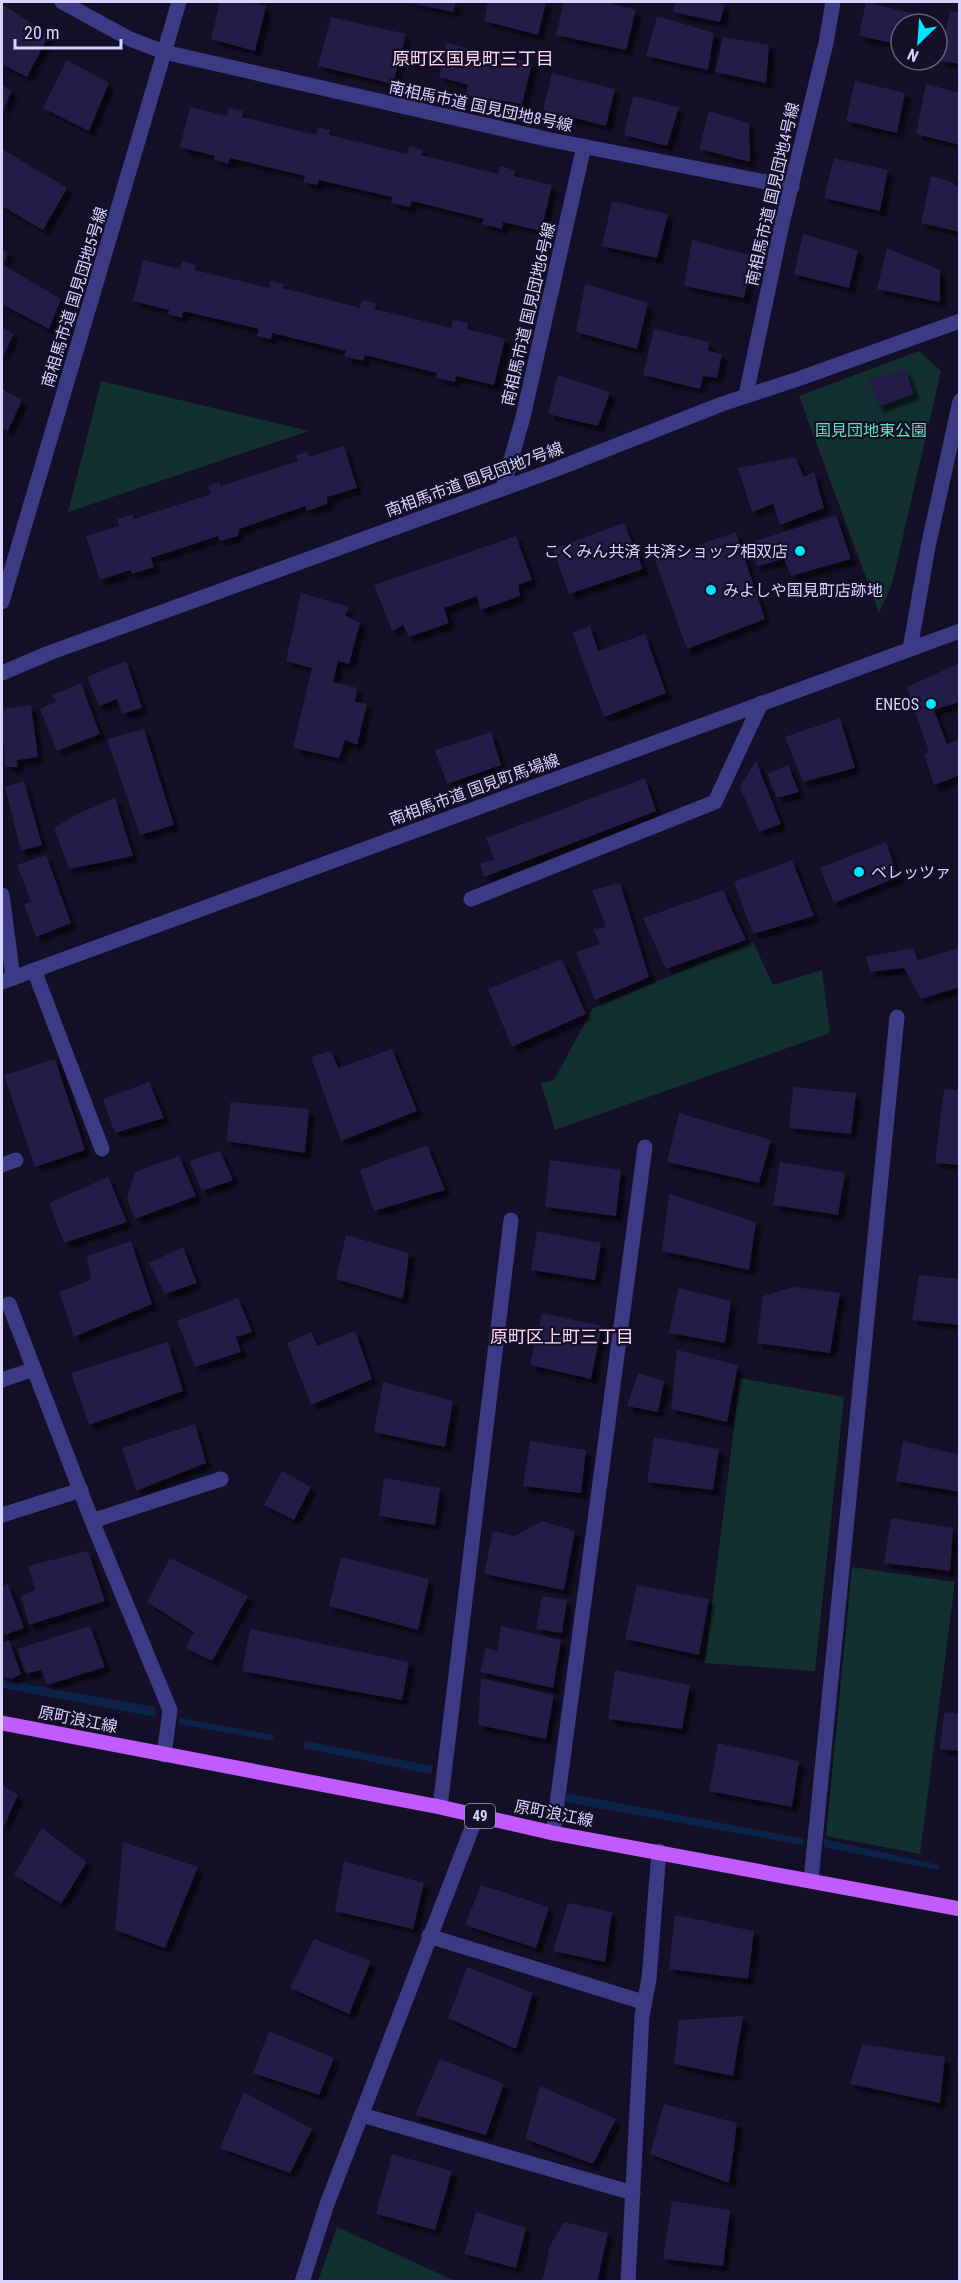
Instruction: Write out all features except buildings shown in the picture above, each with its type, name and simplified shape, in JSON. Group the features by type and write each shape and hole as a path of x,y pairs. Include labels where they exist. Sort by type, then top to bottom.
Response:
{"main road":[{"name":"原町浪江線","path":"2,1723 440,1807 553,1833 960,1909"}],"street":[{"name":"南相馬市道 国見団地8号線","path":"62,2 130,39 164,52 584,146 792,187"},
{"name":"南相馬市道 国見団地5号線","path":"2,602 178,2"},
{"name":"南相馬市道 国見団地4号線","path":"746,395 782,224 826,43 828,3"},
{"name":"南相馬市道 国見団地6号線","path":"503,488 523,417 584,146"},
{"name":"南相馬市道 国見団地7号線","path":"2,673 49,653 503,488 746,395 798,379 960,321"},
{"path":"910,650 928,548 960,401"},
{"name":"南相馬市道 国見町馬場線","path":"7,980 960,631"},
{"path":"471,900 715,802 760,703"},
{"path":"2,895 7,980"},
{"path":"34,970 102,1149"},
{"path":"811,1880 897,1017"},
{"path":"553,1833 645,1147"},
{"path":"440,1807 512,1221"},
{"path":"9,1304 92,1521 170,1710 164,1755"},
{"path":"2,1380 34,1369"},
{"path":"92,1521 221,1479"},
{"path":"2,1515 81,1490"},
{"path":"302,2282 327,2204 477,1815"},
{"path":"628,2282 643,2002 649,1979 659,1851"},
{"path":"429,1936 643,2002"},
{"path":"362,2115 633,2193"}],"green space":[{"name":"国見団地東公園","path":"919,351 941,371 892,584 879,613 799,396"},
{"path":"101,381 309,431 68,512"},
{"path":"753,942 773,985 822,970 830,1033 555,1130 541,1083 554,1080 593,1008"},
{"path":"740,1378 844,1397 815,1671 705,1663"},
{"path":"852,1567 955,1582 920,1854 826,1836"},
{"path":"337,2227 455,2281 318,2281"}],"water":[{"path":"2,1680 155,1707 156,1717 2,1688"},
{"path":"180,1718 274,1735 272,1741 178,1724"},
{"path":"305,1741 433,1766 431,1774 303,1748"},
{"path":"567,1793 804,1839 803,1845 565,1802"},
{"path":"824,1839 939,1865 938,1870 823,1847"}],"place":[{"name":"こくみん共済 共済ショップ相双店","path":"800,551"},
{"name":"みよしや国見町店跡地","path":"711,590"},
{"name":"ENEOS","path":"931,704"},
{"name":"ベレッツァ","path":"859,872"}],"district":[{"name":"原町区国見町三丁目","path":"473,59"},
{"name":"原町区上町三丁目","path":"562,1337"}]}
